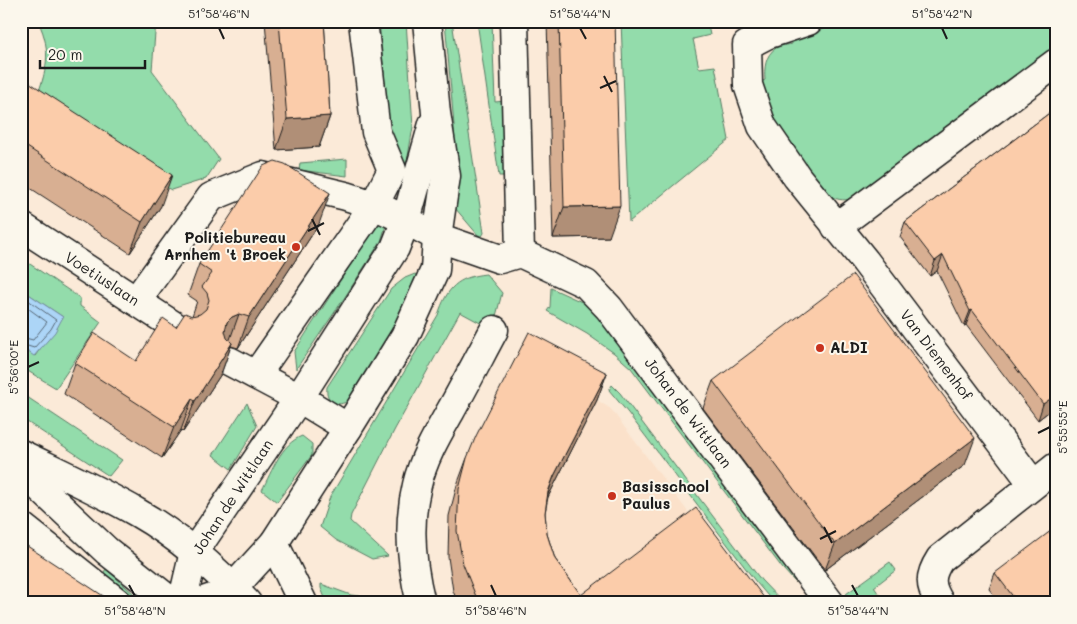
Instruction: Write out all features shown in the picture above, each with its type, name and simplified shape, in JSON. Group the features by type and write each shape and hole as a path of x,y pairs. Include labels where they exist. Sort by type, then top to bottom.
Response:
{"street":[{"path":"256,375 374,205 392,170 376,132 364,21"},
{"name":"Johan de Wittlaan","path":"198,603 218,596 240,595 405,336 435,270 437,237 446,176 436,113 427,21"},
{"path":"136,301 211,196 263,176 346,196 374,205 437,237 500,259 520,253 514,21"},
{"name":"Van Diemenhof","path":"808,21 766,35 747,45 748,85 762,126 796,177 865,261 1033,484"},
{"path":"836,227 1056,63"},
{"name":"Johan de Wittlaan","path":"182,603 194,552 299,398 395,248 406,220 436,113"},
{"name":"Voetiuslaan","path":"21,226 182,332"},
{"name":"Johan de Wittlaan","path":"520,253 586,284 610,308 830,603"},
{"path":"421,603 415,580 411,550 412,520 417,485 427,454 494,330"},
{"path":"230,361 299,398 348,428"},
{"path":"21,454 138,513 194,552 240,595"},
{"path":"940,603 931,582 932,571 940,559 1033,484 1056,468"},
{"path":"21,470 107,551 173,603"},
{"path":"21,526 118,603"},
{"path":"274,543 303,603"}],"shaded area":[{"name":"Basisschool Paulus","path":"597,400 611,409 697,524 596,603 550,603 545,585 545,503"}],"green space":[{"path":"38,21 156,21 152,70 219,159 206,179 171,190 35,102 45,71 47,52 43,32"},
{"path":"379,21 406,21 413,127 407,162 403,165 390,137"},
{"path":"445,21 452,21 484,233 482,236 478,235 455,208 454,125"},
{"path":"477,21 492,21 495,102 505,101 505,176 499,176"},
{"path":"621,21 707,21 710,35 693,39 699,68 715,66 729,140 629,222"},
{"path":"848,21 1056,21 1056,51 853,198 839,199 826,194 773,128 759,83 765,80 767,58 776,48 792,44 791,39"},
{"path":"347,159 347,176 299,170 300,163"},
{"path":"382,216 388,219 381,241 296,369 294,352"},
{"path":"21,258 80,298 80,306 101,322 56,388 21,367 21,347 35,356 63,317 21,289"},
{"path":"415,274 418,276 410,304 349,400 345,403 336,404 330,400 327,387 391,289 405,278"},
{"path":"486,274 502,293 495,320 484,325 460,312 395,429 351,515 350,521 388,556 372,559 336,540 320,527 330,497 438,315 449,291 460,281"},
{"path":"551,288 595,308 799,579 795,582 783,569 631,368 587,334 547,311 550,307"},
{"path":"612,385 761,580 783,603 774,603 756,582 609,390"},
{"path":"21,393 122,460 109,476 21,418"},
{"path":"247,403 257,426 231,469 213,455"},
{"path":"302,436 312,444 312,455 277,502 262,490 288,445"},
{"path":"890,562 896,570 874,587 885,603 852,603 846,594"},
{"path":"106,569 144,603 135,603 102,575"},
{"path":"321,584 351,595 376,598 406,597 402,603 327,603"}],"water":[{"path":"21,289 63,317 55,332 34,356 21,347"}],"building":[{"path":"279,21 324,21 330,116 287,119"},
{"path":"559,21 615,21 620,206 564,207"},
{"path":"21,77 172,175 142,222 21,143"},
{"path":"1056,108 1056,395 1043,404 972,310 970,311 943,255 935,261 905,222"},
{"path":"275,161 285,164 330,193 249,317 239,314 227,322 225,331 227,338 232,343 195,401 192,399 174,427 75,363 94,333 136,361 163,318 176,327 185,313 192,316 200,314 206,309 209,300 207,293 202,287 212,273 199,264 263,166"},
{"path":"853,275 975,438 835,544 713,381"},
{"path":"529,332 607,373 554,476 548,492 545,513 547,534 555,559 581,595 696,508 768,603 479,603 463,564 457,531 459,489 467,458 476,436"},
{"path":"1056,527 1056,603 1018,603 995,573"},
{"path":"21,542 114,603 21,603"}],"place":[{"name":"Politiebureau Arnhem 't Broek","path":"296,247"},
{"name":"ALDI","path":"820,348"},
{"name":"Basisschool Paulus","path":"612,496"}]}
